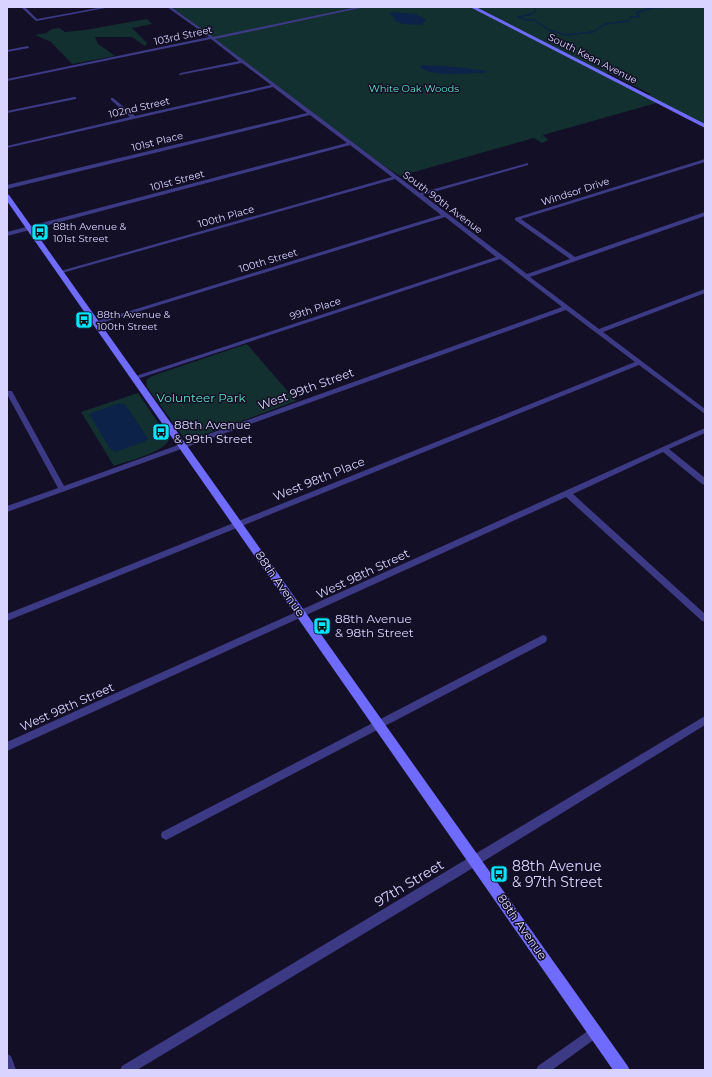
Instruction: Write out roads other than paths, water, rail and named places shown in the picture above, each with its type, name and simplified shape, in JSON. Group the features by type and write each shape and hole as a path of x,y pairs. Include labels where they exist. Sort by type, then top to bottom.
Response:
{"street":[{"path":"24,7 36,20 109,7"},
{"name":"South 90th Avenue","path":"169,7 352,143 705,412"},
{"name":"103rd Street","path":"7,80 363,7"},
{"name":"South Kean Avenue","path":"472,7 705,126"},
{"path":"7,51 28,47"},
{"path":"181,74 243,61"},
{"name":"102nd Street","path":"7,147 275,85"},
{"path":"7,112 74,98"},
{"path":"113,99 134,118"},
{"name":"101st Place","path":"7,187 311,113"},
{"name":"101st Street","path":"7,234 352,143"},
{"name":"Windsor Drive","path":"574,259 517,219 705,160"},
{"path":"419,195 526,164"},
{"name":"100th Place","path":"60,272 396,177"},
{"name":"88th Avenue","path":"7,196 622,1070"},
{"path":"526,276 705,214"},
{"name":"100th Street","path":"96,323 446,215"},
{"name":"99th Place","path":"135,378 502,257"},
{"path":"599,332 705,291"},
{"name":"West 99th Street","path":"7,508 568,307"},
{"name":"West 98th Place","path":"7,618 640,362"},
{"path":"10,393 62,489"},
{"name":"West 98th Street","path":"7,747 302,615 705,430"},
{"path":"664,449 705,482"},
{"path":"567,493 705,619"},
{"path":"166,835 543,639"},
{"name":"97th Street","path":"134,1068 705,720"},
{"path":"542,1070 595,1032"},
{"path":"7,1060 10,1070"}],"water":[{"path":"393,12 416,14 426,20 422,25 403,24 395,21 393,16 389,14"},
{"path":"424,65 487,71 486,73 449,74 433,72 420,67"},
{"path":"120,403 126,405 148,439 144,442 115,452 111,450 89,414"}],"waterway":[{"path":"534,7 536,10 532,14 518,17 526,20 534,20 549,30 566,35 593,32 605,24 628,21 631,17 640,17 636,13 651,8 678,7"},
{"path":"681,7 699,7"}],"place":[{"name":"88th Avenue & 101st Street","path":"40,232"},
{"name":"88th Avenue & 100th Street","path":"84,320"},
{"name":"88th Avenue & 99th Street","path":"161,432"},
{"name":"88th Avenue & 98th Street","path":"322,626"},
{"name":"88th Avenue & 97th Street","path":"499,874"}],"park label":[{"name":"White Oak Woods","path":"414,88"},
{"name":"Volunteer Park","path":"201,398"}]}
